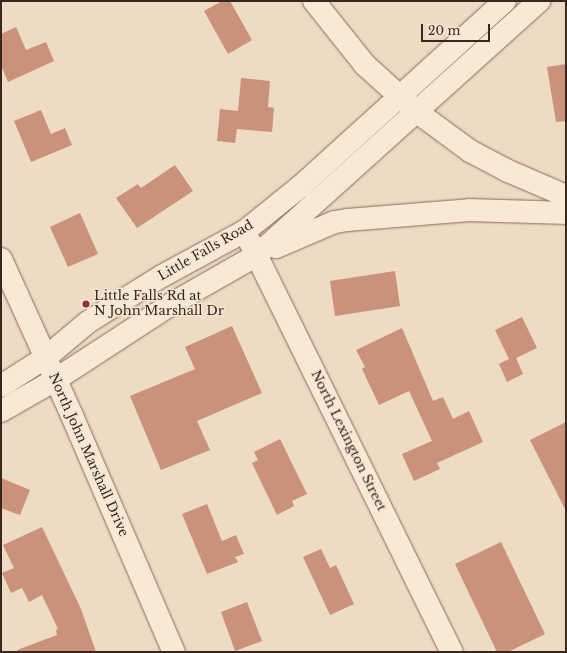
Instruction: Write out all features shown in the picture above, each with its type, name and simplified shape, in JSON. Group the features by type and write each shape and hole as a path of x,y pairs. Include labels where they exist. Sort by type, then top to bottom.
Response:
{"street":[{"path":"314,1 366,65 417,112 470,151 508,171 566,196"},
{"name":"Little Falls Road","path":"1,386 45,358 88,322 162,276 245,231 301,186 505,1"},
{"name":"Little Falls Road","path":"1,410 55,380 173,303 257,255 539,1"},
{"path":"257,255 334,222 470,210 566,213"},
{"name":"North Lexington Street","path":"245,231 452,652"},
{"name":"North John Marshall Drive","path":"1,259 174,652"}],"building":[{"path":"222,1 230,1 252,40 228,54 204,11"},
{"path":"16,27 26,50 46,42 54,61 8,82 1,65 1,34"},
{"path":"566,64 566,121 556,122 547,67"},
{"path":"241,78 270,81 268,107 274,108 272,132 237,129 235,143 217,141 220,109 238,111"},
{"path":"41,110 51,134 65,128 72,145 31,162 14,121"},
{"path":"175,165 193,191 137,228 116,198 138,184 141,188"},
{"path":"80,213 98,254 68,267 50,227"},
{"path":"395,271 400,306 335,316 330,281"},
{"path":"522,317 537,348 516,358 523,374 507,382 499,364 509,359 495,330"},
{"path":"232,326 262,393 197,421 210,450 161,470 130,396 195,369 185,347"},
{"path":"402,328 433,401 443,397 453,419 469,411 483,442 437,463 440,469 414,481 402,454 432,441 409,391 379,405 362,369 365,367 356,350"},
{"path":"566,422 566,511 530,440"},
{"path":"280,439 307,494 292,501 294,506 277,515 252,463 258,460 254,452"},
{"path":"1,478 30,490 20,515 1,508"},
{"path":"207,504 222,541 236,535 244,554 235,557 238,562 207,574 182,514"},
{"path":"42,527 81,609 96,652 18,652 17,650 57,635 56,630 58,629 42,595 29,602 22,588 11,593 2,573 14,568 3,545"},
{"path":"501,542 545,634 508,652 497,652 455,564"},
{"path":"321,549 330,568 336,565 354,604 330,615 303,557"},
{"path":"247,602 262,641 235,651 221,612"}],"place":[{"name":"Little Falls Rd at N John Marshall Dr","path":"86,304"}]}
